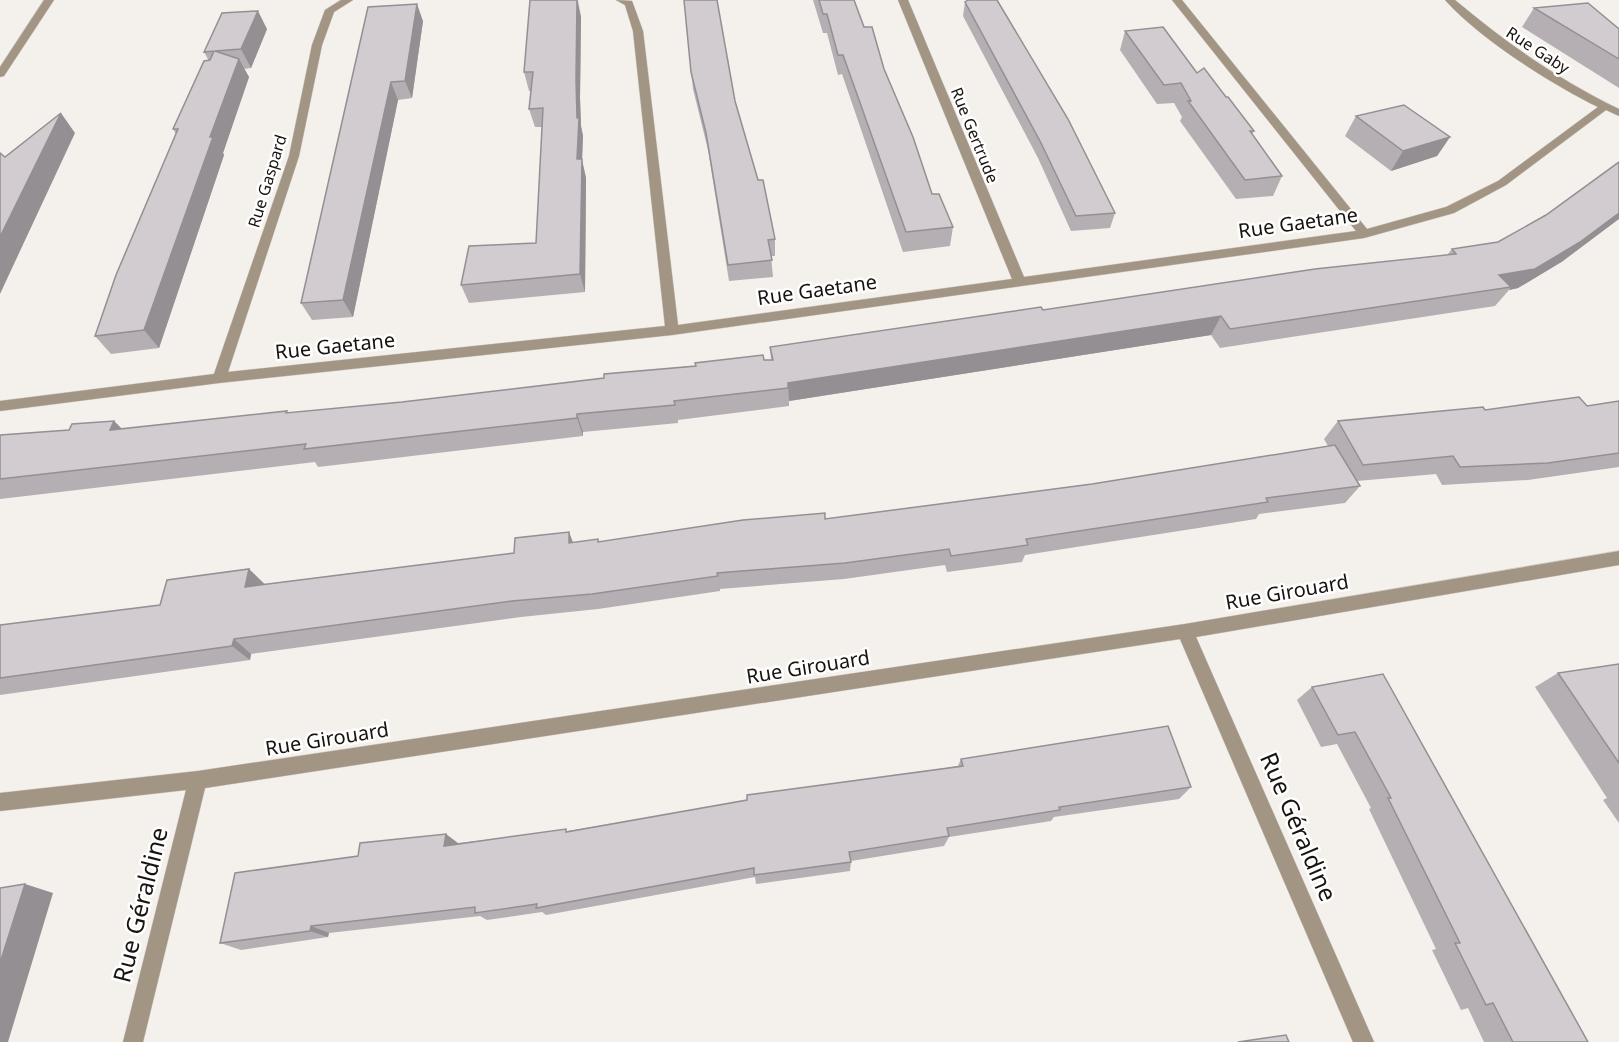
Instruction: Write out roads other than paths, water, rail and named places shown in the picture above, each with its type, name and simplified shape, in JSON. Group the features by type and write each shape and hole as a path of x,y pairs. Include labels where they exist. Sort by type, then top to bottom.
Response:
{"street":[{"path":"0,74 49,0"},
{"name":"Rue Gaspard","path":"219,378 294,156 317,45 330,10 348,0"},
{"path":"621,0 629,3 638,31 672,330"},
{"name":"Rue Gertrude","path":"903,0 1020,282"},
{"path":"1177,0 1364,234"},
{"name":"Rue Gaby","path":"1450,0 1492,38 1539,70 1619,113"},
{"name":"Rue Gaetane","path":"0,406 219,378 672,330 1364,234 1450,210 1502,183 1605,106"},
{"name":"Rue Girouard","path":"0,802 198,780 1185,632 1617,561"},
{"name":"Rue Géraldine","path":"1185,632 1364,1042"},
{"name":"Rue Géraldine","path":"133,1042 198,780"}]}
